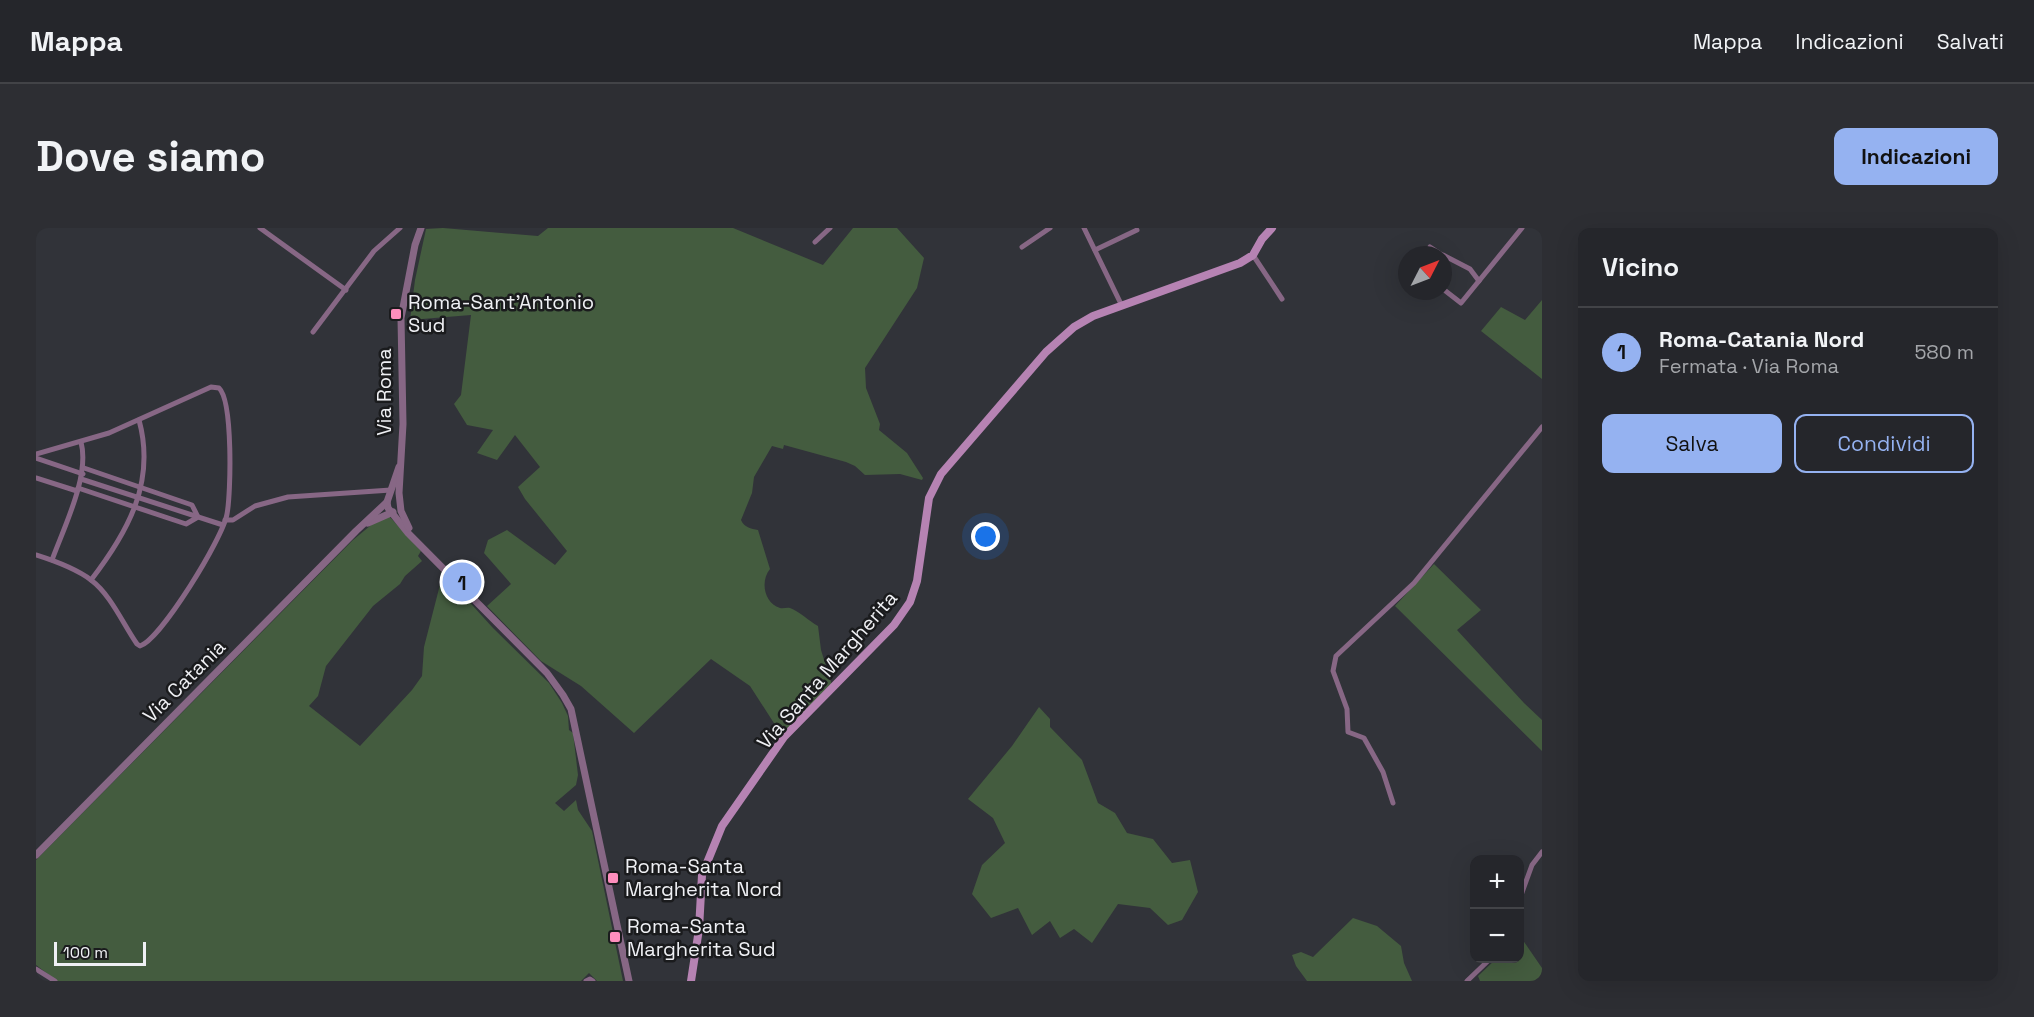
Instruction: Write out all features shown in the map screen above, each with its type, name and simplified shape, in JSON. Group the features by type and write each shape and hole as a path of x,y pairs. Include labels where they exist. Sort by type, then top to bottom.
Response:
{"main road":[{"name":"Via Santa Margherita","path":"691,978 699,930 702,876 722,826 784,737 894,625 906,608 914,592 929,498 936,482 992,413 1059,339 1084,321 1240,263 1253,255 1262,239 1272,228"}],"street":[{"path":"260,228 346,290"},
{"path":"313,332 374,251 400,228"},
{"path":"415,228 415,245"},
{"path":"415,245 421,228"},
{"path":"815,242 830,228"},
{"path":"1023,247 1050,228"},
{"path":"1084,228 1122,306"},
{"path":"1452,296 1461,303 1522,228"},
{"path":"1095,250 1137,230"},
{"name":"Via Roma","path":"399,467 403,424 401,318 415,245"},
{"path":"1253,255 1282,299"},
{"path":"1452,260 1470,269 1479,281"},
{"path":"36,456 139,420 211,387 222,391 230,436 227,515 210,556 160,627 143,645 137,644 106,597 91,580 52,560 36,555"},
{"path":"91,580 121,539 139,497 144,454 139,420"},
{"path":"1393,803 1383,772 1364,738 1348,732 1347,709 1333,671 1336,656 1414,583 1542,427"},
{"path":"52,560 83,473 81,442"},
{"path":"36,456 139,497 198,517 224,523 255,506 288,497 391,490"},
{"path":"399,467 391,490 393,507 421,545 547,673 571,710 627,981"},
{"path":"393,507 399,467"},
{"path":"83,473 140,487 192,505 198,517"},
{"path":"36,478 186,524 198,517"},
{"name":"Via Catania","path":"36,855 356,531 393,507"},
{"path":"1524,887 1532,865 1541,855"},
{"path":"1467,981 1486,963"},
{"path":"36,969 55,981"},
{"path":"586,981 590,979 593,981"}],"green space":[{"path":"443,228 538,236 548,228 733,228 823,265 853,228 897,228 924,258 917,288 865,368 866,388 880,424 879,430 907,453 923,478 922,480 900,474 865,475 846,462 784,445 783,449 772,446 754,477 752,493 741,520 748,527 758,530 770,569 765,579 767,597 780,608 793,609 818,626 821,650 832,685 787,730 779,731 750,686 711,659 634,733 581,686 541,661 487,606 511,584 484,553 488,540 507,530 555,565 567,551 518,487 540,467 515,435 497,460 477,453 493,430 467,425 454,404 461,395 471,315 410,320 415,280 426,229"},
{"path":"1542,300 1542,379 1481,331 1501,307 1525,320"},
{"path":"389,516 421,551 418,556 422,561 405,576 400,584 373,606 326,666 318,696 309,706 360,746 422,676 424,647 443,573 493,628 549,683 568,716 569,730 573,733 578,775 576,785 555,803 564,811 576,800 578,810 592,831 623,981 597,981 589,973 581,981 57,981 36,965 36,860 353,540 376,521"},
{"path":"1434,564 1481,610 1457,630 1542,720 1542,751 1395,606"},
{"path":"1039,707 1050,719 1050,727 1082,760 1098,803 1115,813 1127,833 1153,839 1172,863 1190,860 1198,892 1182,920 1168,925 1150,908 1118,904 1092,943 1074,929 1060,938 1050,921 1032,935 1018,908 991,918 972,894 982,865 1005,843 993,818 968,799 1012,746"},
{"path":"1353,918 1377,926 1401,946 1404,963 1412,981 1307,981 1296,966 1292,955 1301,952 1313,957"},
{"path":"1524,942 1542,968 1542,981 1480,981 1478,976 1492,963 1524,963"}],"place":[{"name":"Roma-Sant'Antonio Sud","path":"396,314"},
{"name":"Roma-Catania Nord","path":"462,582"},
{"name":"Roma-Santa Margherita Nord","path":"613,878"},
{"name":"Roma-Santa Margherita Sud","path":"615,937"}]}
